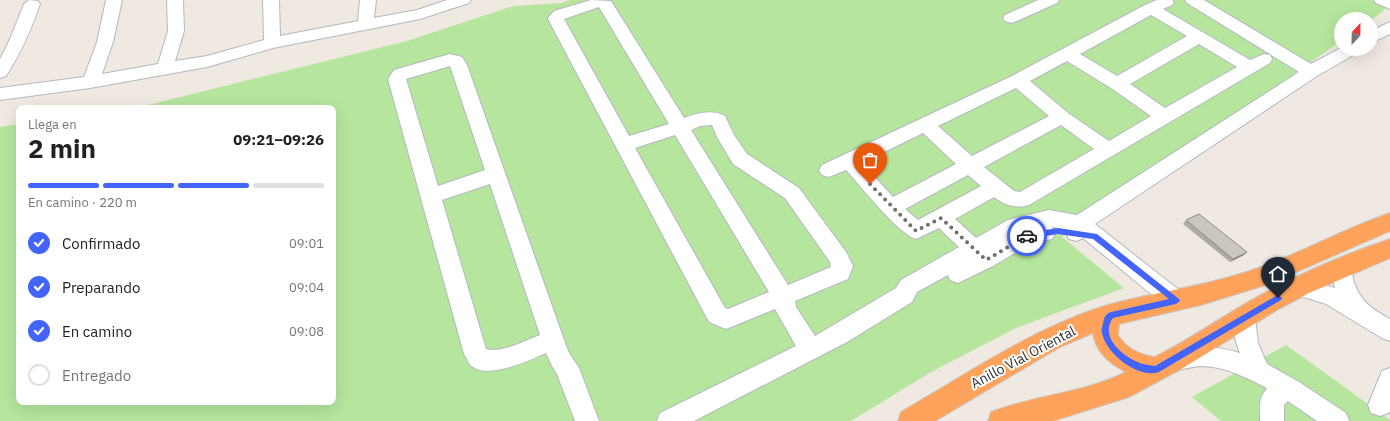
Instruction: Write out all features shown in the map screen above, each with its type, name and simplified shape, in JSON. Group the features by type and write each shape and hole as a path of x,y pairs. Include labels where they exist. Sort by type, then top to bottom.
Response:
{"highway":[{"name":"Anillo Vial Oriental","path":"911,421 973,383 1051,339 1111,315 1176,301 1236,285 1269,274 1390,222"},
{"path":"1000,421 1096,396 1120,388 1165,364 1299,287 1390,248"},
{"path":"1111,315 1106,323 1105,333 1113,349 1123,359 1136,366 1165,364"}],"street":[{"path":"90,82 101,58 108,36 114,0"},
{"path":"165,68 176,32 175,0"},
{"path":"271,0 272,43"},
{"path":"366,24 368,0"},
{"path":"0,94 90,82 207,61 272,43 420,14 461,0"},
{"path":"1011,18 1051,0"},
{"path":"1193,0 1311,72"},
{"path":"1382,0 1390,4"},
{"path":"625,144 681,127 706,118 714,118 719,122 726,137 740,159 792,192 839,258 842,266 840,273 783,296 730,318 726,319 717,315 557,21 556,18 560,14 601,2 605,4 681,127 783,296 786,309 818,346"},
{"path":"0,72 22,34 32,4"},
{"path":"829,170 1018,80 1158,5 1198,37 1257,63 1022,200 1009,198 969,166 926,125"},
{"path":"1378,34 1390,27"},
{"path":"1117,84 1198,37"},
{"path":"1068,54 1117,84 1165,117"},
{"path":"669,421 818,346 904,295 917,294 985,252 1026,236 1058,231 1084,231 1311,72 1339,56"},
{"path":"557,349 490,361 482,360 476,354 397,79 403,72 450,60 456,61 459,64 557,349 567,368 587,421"},
{"path":"1018,80 1062,117 1108,150"},
{"path":"891,206 1062,117"},
{"path":"849,161 916,231 996,187"},
{"path":"431,196 497,174"},
{"path":"947,215 985,252"},
{"path":"1084,231 1176,301"},
{"path":"1341,268 1344,284 1359,312"},
{"path":"1299,287 1332,296 1390,331"},
{"path":"1244,318 1247,343 1259,373"},
{"path":"557,349 558,373 574,421"},
{"path":"1165,364 1201,356 1217,357 1245,366 1286,387 1337,421"},
{"path":"1380,405 1390,381"},
{"path":"1272,421 1272,400 1286,387"}],"green space":[{"path":"569,0 1390,0 1385,9 1378,15 1378,12 1334,12 1334,46 1062,237 1124,288 1016,328 931,372 851,421 0,421 0,127 16,124 16,405 336,405 336,105 148,105 407,41 513,6 562,3"},
{"path":"1286,345 1390,421 1221,421 1192,397"}],"building":[{"path":"1199,214 1247,252 1233,259 1186,220"}],"way so far":[{"path":"870,184 916,231 941,218 986,260 1027,236"}],"route":[{"path":"1027,236 1058,231 1095,236 1176,301 1111,315 1108,318 1105,333 1109,344 1123,359 1143,368 1156,369 1174,360 1278,298"}]}
